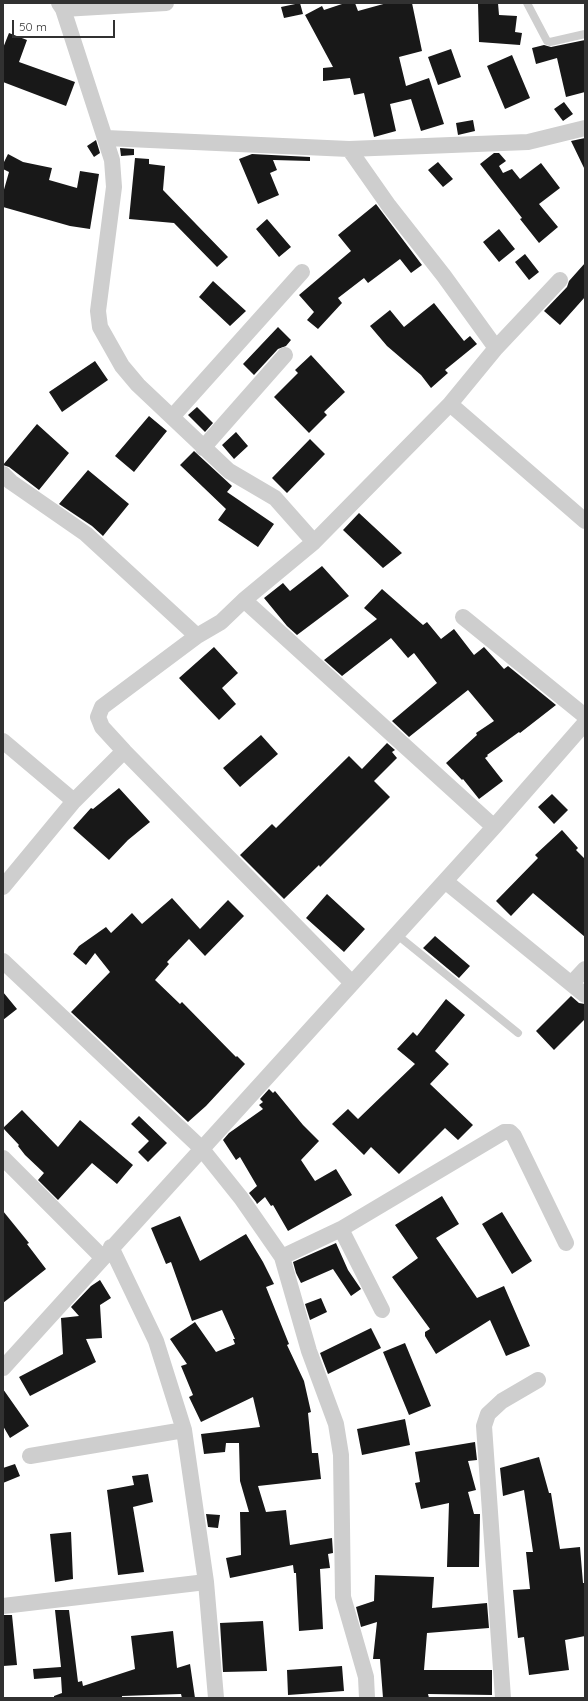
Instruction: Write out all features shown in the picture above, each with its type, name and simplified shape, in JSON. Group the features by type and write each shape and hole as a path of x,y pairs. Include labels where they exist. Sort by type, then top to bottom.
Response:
{"street":[{"path":"166,3 61,6 91,98 106,138 112,160 114,187 98,310 100,327 122,366 138,385 229,472 275,498 314,542"},
{"path":"106,138 349,149 528,142 585,128"},
{"path":"349,149 389,206 444,276 496,348"},
{"path":"172,417 302,272"},
{"path":"352,983 124,751 102,727 98,717 102,707 197,636 221,622 244,600 314,542 450,404 496,348 560,280"},
{"path":"203,448 285,355"},
{"path":"450,404 585,521"},
{"path":"6,482 86,534 197,636"},
{"path":"244,600 494,827"},
{"path":"463,617 585,716"},
{"path":"4,1364 494,827 585,722"},
{"path":"3,741 74,801"},
{"path":"3,887 74,801 124,751"},
{"path":"445,881 585,995"},
{"path":"3,961 201,1148 241,1198 282,1257 309,1351 336,1424 342,1455 343,1596 366,1677 367,1698"},
{"path":"572,984 585,969"},
{"path":"282,1257 341,1229 504,1132 510,1132 514,1136 566,1243"},
{"path":"3,1158 107,1252 156,1341 184,1430 206,1582 216,1698"},
{"path":"341,1229 382,1310"},
{"path":"503,1698 484,1426 488,1414 502,1401 538,1380"},
{"path":"30,1456 184,1430"},
{"path":"3,1606 206,1582"}],"lane":[{"path":"526,3 547,41 550,42 585,34"},
{"path":"396,934 518,1033"}],"building":[{"path":"300,3 303,14 284,18 281,7"},
{"path":"345,3 355,3 358,11 387,3 412,3 422,51 399,57 406,86 429,78 444,124 421,131 411,99 390,104 396,131 374,137 364,93 354,95 350,78 323,81 323,68 333,67 305,15 322,6 324,10"},
{"path":"478,3 498,3 499,15 517,16 515,32 522,33 520,45 479,42"},
{"path":"9,33 27,40 19,62 75,82 66,106 3,82 3,48"},
{"path":"585,40 585,92 566,97 557,58 536,64 532,48 544,45 551,47"},
{"path":"451,49 461,77 438,85 428,57"},
{"path":"512,55 530,98 505,109 487,66"},
{"path":"564,102 573,114 563,121 554,109"},
{"path":"473,120 475,131 458,135 456,123"},
{"path":"585,138 585,170 571,141"},
{"path":"96,140 100,153 94,157 87,146"},
{"path":"120,148 134,149 134,155 121,156"},
{"path":"494,153 499,153 506,161 499,166 503,173 512,169 520,179 541,163 560,188 539,204 558,227 539,243 520,219 522,218 480,164"},
{"path":"8,154 23,162 52,168 49,180 77,188 80,171 99,174 90,229 70,226 3,207 3,193 9,172 3,169 3,164"},
{"path":"252,154 310,157 310,161 273,160 277,170 270,173 279,195 258,204 239,159"},
{"path":"135,158 149,159 149,164 165,166 163,190 228,257 217,267 174,223 129,219"},
{"path":"438,162 453,179 443,187 428,170"},
{"path":"376,204 422,265 411,273 400,259 368,283 364,278 338,298 342,303 318,329 307,320 314,312 299,295 351,251 338,235"},
{"path":"267,219 291,247 279,257 256,229"},
{"path":"499,229 515,249 499,262 483,242"},
{"path":"525,254 539,272 529,280 515,262"},
{"path":"585,263 585,297 560,325 544,311 567,287 569,281"},
{"path":"213,281 246,311 230,326 199,297"},
{"path":"434,303 464,341 470,336 477,344 445,370 448,373 431,388 421,375 387,346 370,326 390,310 404,327"},
{"path":"278,327 291,340 286,346 278,349 254,375 243,364"},
{"path":"311,355 345,392 324,412 327,415 309,433 274,397 298,373 295,370"},
{"path":"95,361 108,380 62,412 49,392"},
{"path":"197,407 213,423 205,432 188,415"},
{"path":"149,416 167,431 134,472 115,456"},
{"path":"37,424 69,453 39,490 9,467 3,465"},
{"path":"236,432 248,446 234,459 222,445"},
{"path":"310,439 325,454 287,493 272,478"},
{"path":"194,451 232,486 227,492 274,524 258,547 218,520 226,509 180,465"},
{"path":"88,470 129,504 103,536 92,526 59,504"},
{"path":"359,513 402,553 383,568 343,530"},
{"path":"322,566 349,596 297,635 287,626 264,598 283,583 290,591"},
{"path":"382,589 423,625 427,622 441,639 454,629 474,655 484,647 504,669 508,666 556,705 520,733 519,732 487,755 488,756 485,758 503,781 479,799 463,779 462,780 446,763 477,735 476,733 494,721 468,690 409,737 392,721 437,683 414,653 408,658 391,638 342,676 324,660 377,619 364,608"},
{"path":"214,647 238,673 222,688 236,704 219,720 179,678"},
{"path":"261,735 278,754 240,787 223,768"},
{"path":"387,743 395,750 392,752 397,758 374,781 390,797 320,867 319,865 284,899 240,855 272,824 276,828 349,756 362,769"},
{"path":"119,788 150,822 128,840 109,860 73,828 91,808 93,809"},
{"path":"552,794 568,810 554,824 538,807"},
{"path":"562,830 578,848 576,850 585,859 585,937 533,893 511,916 496,901 538,858 535,855"},
{"path":"327,894 365,929 344,952 306,918"},
{"path":"172,898 200,929 228,900 244,916 205,956 189,939 167,962 169,964 155,980 180,1004 182,1002 236,1057 237,1056 245,1064 206,1106 188,1122 71,1012 110,972 95,953 86,965 73,954 79,946 106,927 111,933 132,913 142,924"},
{"path":"435,936 470,966 459,978 423,948"},
{"path":"3,992 17,1009 3,1020"},
{"path":"571,996 579,1003 585,1004 585,1019 554,1050 536,1031"},
{"path":"446,999 465,1015 435,1051 449,1064 430,1084 473,1125 458,1140 445,1128 399,1174 371,1147 364,1155 332,1124 348,1109 358,1119 415,1064 397,1049 413,1032 417,1036"},
{"path":"269,1089 273,1093 275,1091 303,1125 319,1141 301,1160 315,1181 336,1169 352,1195 288,1231 273,1205 271,1206 265,1197 257,1204 249,1193 257,1186 240,1157 236,1160 223,1140 229,1133 263,1109 259,1105 263,1102 260,1099"},
{"path":"22,1110 58,1147 80,1120 133,1165 117,1184 92,1163 58,1200 38,1180 44,1173 25,1155 18,1146 19,1145 3,1128"},
{"path":"139,1116 167,1143 148,1162 138,1152 149,1141 131,1124"},
{"path":"442,1196 459,1224 436,1238 477,1298 504,1286 530,1346 506,1356 490,1320 436,1354 425,1336 425,1332 430,1329 392,1277 418,1258 395,1225"},
{"path":"3,1211 29,1243 27,1244 46,1269 3,1303"},
{"path":"502,1212 532,1261 512,1274 482,1224"},
{"path":"180,1216 200,1261 246,1234 274,1284 266,1287 289,1344 287,1345 304,1381 311,1412 308,1413 312,1453 318,1453 321,1479 258,1486 266,1512 286,1510 290,1545 332,1538 333,1553 328,1554 330,1568 320,1569 323,1629 299,1631 296,1573 294,1573 293,1565 230,1578 226,1558 241,1555 240,1512 249,1512 240,1481 239,1443 226,1443 225,1452 204,1454 201,1434 260,1427 253,1397 201,1422 189,1397 193,1395 181,1366 187,1364 170,1339 195,1322 216,1352 235,1344 233,1339 235,1339 222,1310 192,1321 171,1262 166,1264 151,1228"},
{"path":"336,1243 348,1270 361,1289 351,1296 333,1269 301,1283 296,1273 293,1262"},
{"path":"100,1280 111,1298 100,1305 102,1338 86,1339 96,1362 30,1396 19,1377 63,1354 61,1318 79,1316 71,1307 91,1286"},
{"path":"321,1298 327,1312 310,1320 305,1304"},
{"path":"371,1328 381,1348 328,1374 320,1353"},
{"path":"405,1343 431,1406 409,1415 383,1352"},
{"path":"3,1389 29,1426 10,1438 3,1426"},
{"path":"405,1419 410,1445 362,1455 357,1429"},
{"path":"475,1442 477,1460 468,1461 476,1490 468,1492 474,1514 480,1514 479,1567 447,1567 449,1503 421,1509 415,1483 420,1482 415,1452"},
{"path":"539,1457 549,1493 551,1493 560,1549 580,1547 583,1583 585,1583 585,1636 565,1640 569,1670 529,1675 524,1637 518,1638 513,1590 530,1589 526,1552 533,1552 524,1490 503,1496 500,1468"},
{"path":"15,1464 20,1476 3,1483 3,1468"},
{"path":"148,1474 153,1502 133,1507 144,1572 118,1575 107,1490 134,1485 132,1476"},
{"path":"206,1514 220,1515 218,1528 208,1527"},
{"path":"71,1532 73,1579 55,1582 50,1534"},
{"path":"375,1575 434,1577 432,1608 487,1603 489,1628 427,1633 424,1670 492,1670 492,1695 428,1694 429,1698 383,1698 380,1659 373,1659 377,1622 361,1627 356,1607 374,1601"},
{"path":"55,1610 69,1610 78,1682 82,1681 83,1686 135,1669 131,1636 173,1631 177,1668 190,1664 195,1698 182,1698 181,1694 122,1696 122,1698 54,1698 54,1696 62,1693 61,1677 34,1679 33,1669 61,1667"},
{"path":"3,1615 12,1615 17,1665 3,1666"},
{"path":"263,1621 267,1671 223,1672 220,1623"},
{"path":"342,1666 344,1691 288,1695 287,1670"}]}
